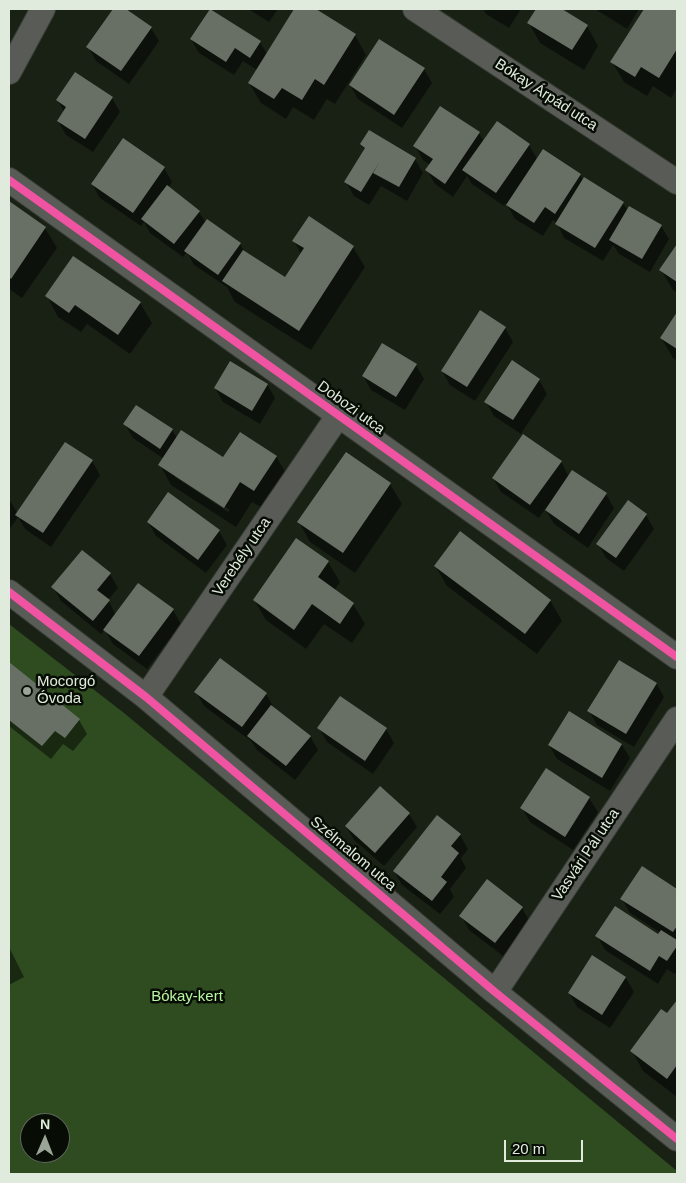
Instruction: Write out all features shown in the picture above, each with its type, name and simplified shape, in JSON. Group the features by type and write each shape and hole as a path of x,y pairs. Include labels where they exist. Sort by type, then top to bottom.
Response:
{"street":[{"path":"9,72 44,9"},
{"name":"Bókay Árpád utca","path":"414,9 677,182"},
{"name":"Dobozi utca","path":"9,180 677,657"},
{"name":"Verebély utca","path":"146,698 338,416"},
{"name":"Szélmalom utca","path":"9,592 146,698 495,992 677,1139"},
{"name":"Vasvári Pál utca","path":"495,992 677,719"}],"green space":[{"name":"Bókay-kert","path":"9,624 124,713 677,1171 677,1174 9,1174"}],"building":[{"path":"113,9 126,9 152,27 121,71 86,47"},
{"path":"210,9 261,41 250,58 235,48 226,62 190,39"},
{"path":"294,9 316,9 356,34 324,85 315,79 302,100 282,88 274,99 248,83"},
{"path":"536,9 562,9 588,25 572,50 527,23"},
{"path":"644,9 677,9 677,49 659,78 641,67 635,77 610,62"},
{"path":"379,39 425,68 394,115 349,85"},
{"path":"75,72 113,97 85,139 57,121 66,107 56,100"},
{"path":"440,106 480,132 445,184 425,170 433,159 413,146"},
{"path":"497,121 530,144 496,193 462,170"},
{"path":"369,130 416,158 399,187 373,173 380,161 361,192 344,182 365,148 360,144"},
{"path":"123,138 165,167 133,213 91,184"},
{"path":"543,149 581,174 555,214 545,207 534,223 506,205"},
{"path":"584,177 624,202 595,248 555,224"},
{"path":"167,185 200,211 174,244 141,219"},
{"path":"9,201 46,227 11,279 9,277"},
{"path":"629,206 662,225 642,259 609,240"},
{"path":"309,216 354,246 299,331 222,281 243,250 285,277 304,248 292,241"},
{"path":"207,219 241,243 218,275 184,251"},
{"path":"677,244 677,282 659,270"},
{"path":"73,256 141,302 118,335 75,305 69,313 45,296"},
{"path":"480,310 506,327 467,387 441,371"},
{"path":"677,312 677,349 660,338"},
{"path":"382,343 417,364 396,397 362,376"},
{"path":"512,360 540,379 513,420 484,402"},
{"path":"230,361 268,384 252,411 214,388"},
{"path":"136,405 173,429 160,449 123,424"},
{"path":"181,430 223,457 240,432 277,456 254,491 240,482 224,508 158,465"},
{"path":"523,434 562,461 530,505 492,478"},
{"path":"65,442 93,460 43,533 15,515"},
{"path":"346,452 391,483 343,553 297,522"},
{"path":"572,470 607,493 579,534 545,510"},
{"path":"168,492 220,530 198,560 147,522"},
{"path":"628,500 647,514 616,558 596,544"},
{"path":"460,531 551,600 525,634 434,566"},
{"path":"296,538 329,561 318,577 354,603 340,624 312,604 294,630 253,600"},
{"path":"82,550 111,573 97,590 110,600 93,621 51,587"},
{"path":"138,583 174,609 139,656 103,630"},
{"path":"220,658 267,693 242,727 194,692"},
{"path":"619,660 657,683 626,734 587,711"},
{"name":"Mocorgó Óvoda","path":"9,662 80,719 65,738 55,731 42,746 9,720"},
{"path":"340,696 387,728 365,761 317,728"},
{"path":"271,705 311,736 286,766 247,736"},
{"path":"569,711 622,744 602,778 548,745"},
{"path":"546,768 590,797 565,837 520,808"},
{"path":"380,786 410,813 375,853 345,826"},
{"path":"437,815 461,834 451,846 459,853 441,877 447,882 432,901 393,871"},
{"path":"642,866 677,889 677,926 673,932 620,899"},
{"path":"487,879 523,907 495,943 459,916"},
{"path":"615,906 658,934 661,930 677,940 677,946 667,961 659,956 650,971 595,936"},
{"path":"592,955 626,977 602,1015 568,993"},
{"path":"677,1000 677,1065 667,1079 630,1051 661,1009 667,1013"}],"cycle path":[{"path":"9,180 677,657"},
{"path":"9,592 146,697 495,992 677,1139"}],"place":[{"name":"Mocorgó Óvoda","path":"27,691"}]}
